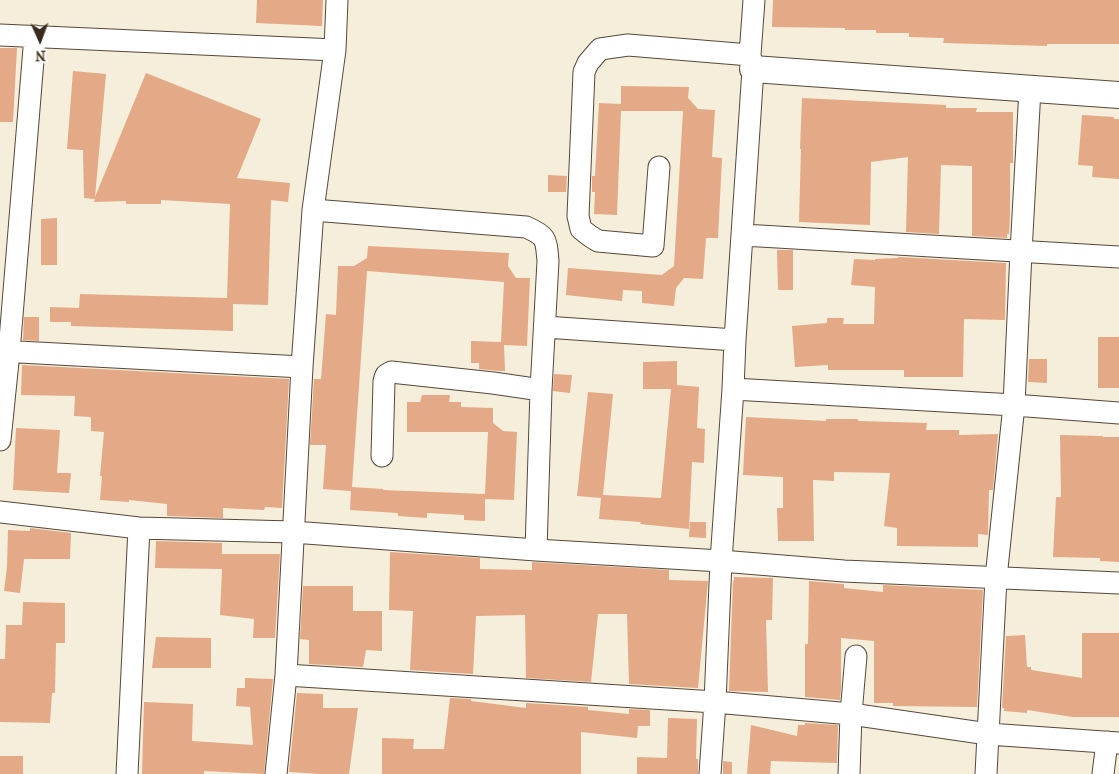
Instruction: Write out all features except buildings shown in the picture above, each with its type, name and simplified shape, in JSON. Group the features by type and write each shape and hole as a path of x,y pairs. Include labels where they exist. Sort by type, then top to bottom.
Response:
{"street":[{"path":"276,774 286,675 302,367 314,210 334,50 337,0"},
{"path":"710,774 721,561 743,235 754,0"},
{"path":"0,35 334,50"},
{"path":"0,440 5,351 35,36"},
{"path":"659,167 653,246 598,241 581,229 578,216 584,72 588,63 600,49 628,45 752,62 1030,89 1119,95"},
{"path":"986,774 996,578 1014,405 1030,89"},
{"path":"314,210 526,227 540,233 546,242 548,261 541,390 536,550"},
{"path":"743,235 1119,257"},
{"path":"545,327 735,340"},
{"path":"5,351 302,367"},
{"path":"382,456 384,381 386,375 392,372 493,382 541,390"},
{"path":"733,389 1119,413"},
{"path":"0,512 138,528 293,532 844,571 1119,583"},
{"path":"127,774 138,528"},
{"path":"849,774 851,714 856,656"},
{"path":"286,675 715,702 851,714 988,734 1113,742 1103,774"}]}
